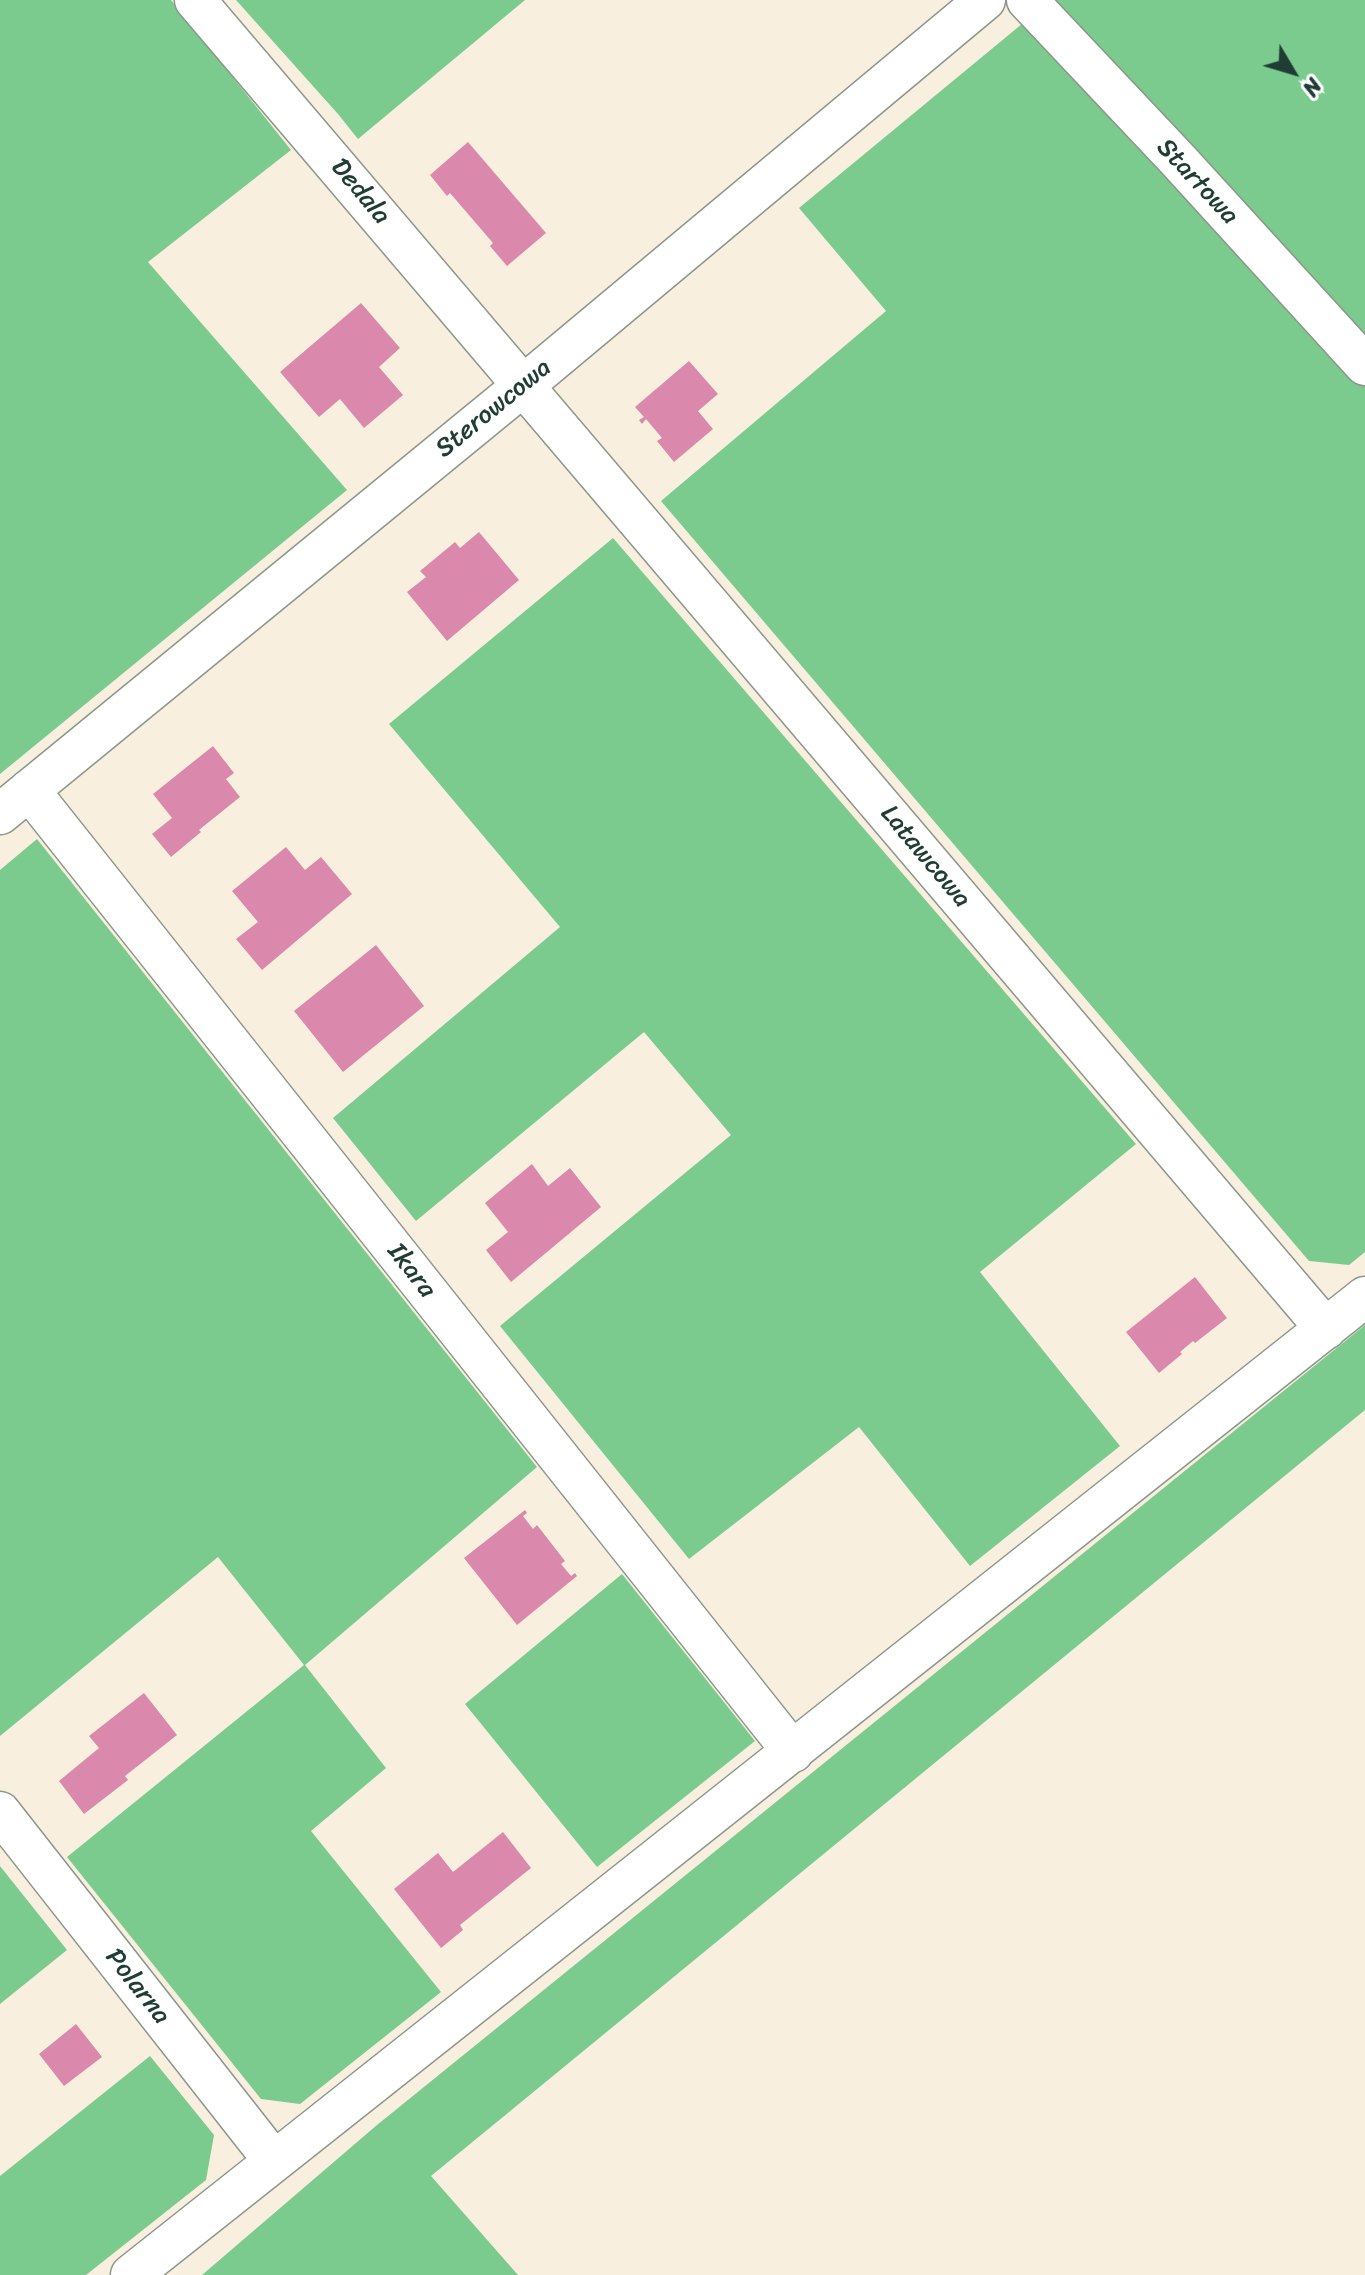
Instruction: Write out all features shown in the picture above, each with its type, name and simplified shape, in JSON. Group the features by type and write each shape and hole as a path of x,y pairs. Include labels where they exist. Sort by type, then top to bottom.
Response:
{"street":[{"name":"Dedala","path":"195,0 524,385"},
{"name":"Sterowcowa","path":"15,802 524,385 985,0"},
{"name":"Startowa","path":"1027,0 1365,365"},
{"name":"Latawcowa","path":"524,385 1326,1329"},
{"name":"Ikara","path":"15,802 793,1752"},
{"path":"131,2275 1365,1297"},
{"name":"Polarna","path":"0,1812 274,2161"}],"green space":[{"path":"0,0 171,0 291,150 148,262 347,490 0,774"},
{"path":"236,0 525,0 358,139"},
{"path":"1051,0 1365,0 1365,1252 1349,1265 1309,1261 661,501 886,311 799,208"},
{"path":"613,538 1136,1144 980,1272 1120,1446 970,1566 859,1427 689,1559 500,1326 731,1135 644,1032 416,1221 333,1118 560,927 389,724"},
{"path":"37,839 537,1467 305,1665 386,1768 311,1831 441,1992 300,2104 261,2099 67,1857 304,1665 218,1557 0,1736 0,870"},
{"path":"1365,1325 1365,1410 431,2176 518,2275 202,2275 377,2125"},
{"path":"622,1574 755,1741 597,1867 465,1704"},
{"path":"0,1866 67,1950 0,2004"},
{"path":"150,2056 214,2135 206,2180 86,2275 0,2275 0,2176"}],"building":[{"path":"468,142 546,233 507,266 490,246 493,243 450,193 447,196 430,175"},
{"path":"361,303 400,348 379,367 403,395 364,428 340,399 319,417 280,372"},
{"path":"689,361 718,394 698,411 713,429 674,462 657,441 662,438 646,419 642,424 639,420 644,417 635,407"},
{"path":"479,532 519,580 447,641 407,592 426,577 420,571 455,542 460,548"},
{"path":"213,746 234,773 226,779 240,797 171,857 152,834 172,818 153,794"},
{"path":"286,847 305,870 321,857 352,894 262,970 236,939 258,922 232,891"},
{"path":"376,945 424,1006 343,1072 294,1011"},
{"path":"532,1164 548,1186 570,1168 601,1207 511,1282 486,1250 508,1232 485,1203"},
{"path":"1195,1277 1227,1318 1195,1343 1193,1341 1159,1373 1126,1332"},
{"path":"525,1510 527,1513 523,1516 533,1529 537,1525 565,1561 561,1564 571,1576 575,1573 577,1576 517,1625 464,1558"},
{"path":"144,1693 177,1735 125,1776 128,1780 84,1814 59,1781 99,1748 89,1736"},
{"path":"503,1832 531,1868 460,1925 463,1930 441,1948 394,1889 438,1853 453,1872"},
{"path":"76,2024 102,2057 64,2086 39,2054"}]}
